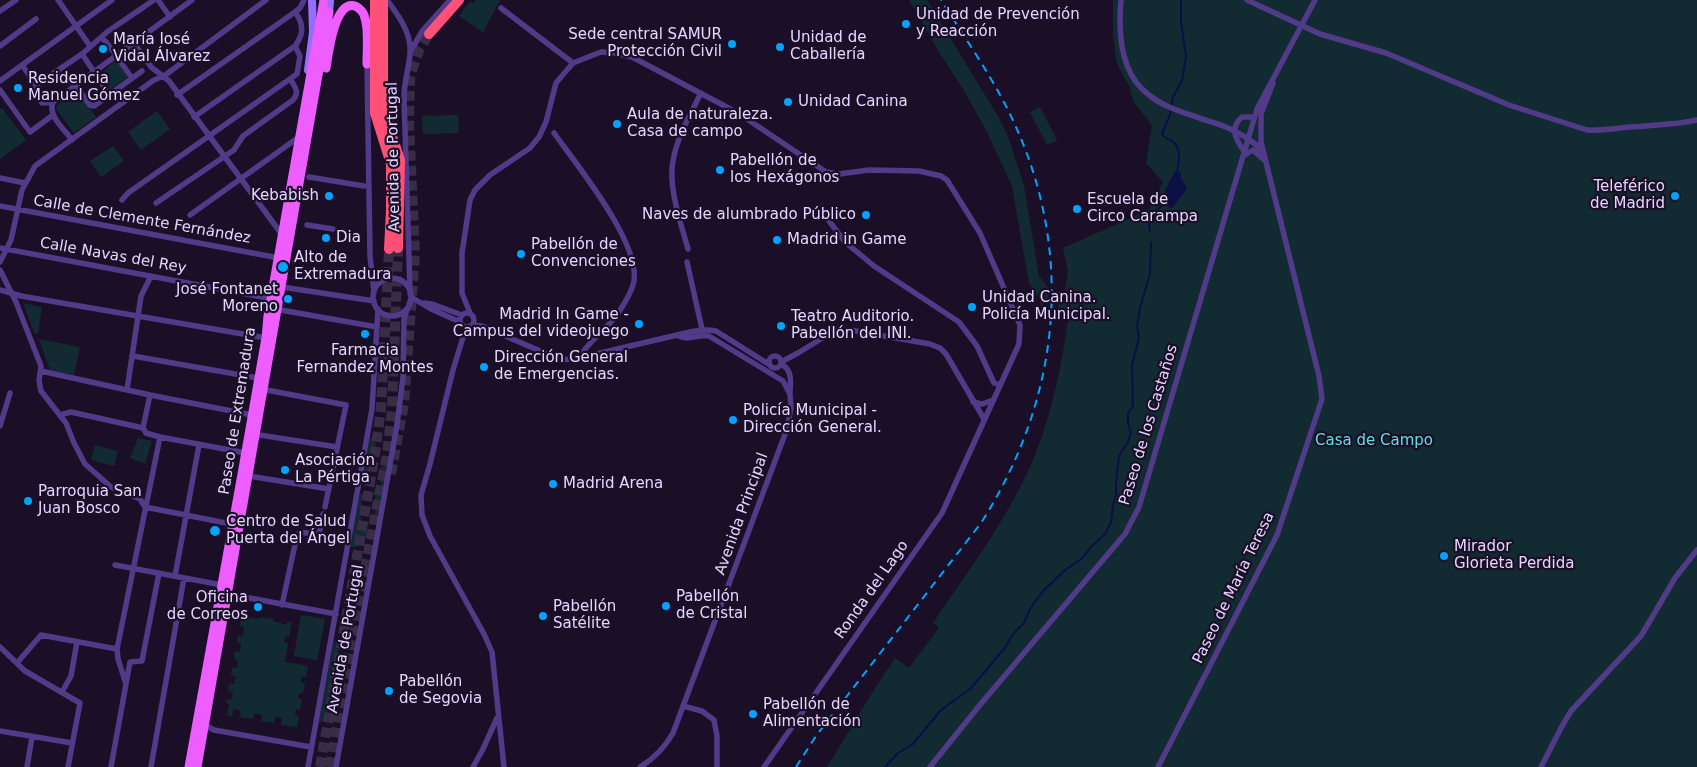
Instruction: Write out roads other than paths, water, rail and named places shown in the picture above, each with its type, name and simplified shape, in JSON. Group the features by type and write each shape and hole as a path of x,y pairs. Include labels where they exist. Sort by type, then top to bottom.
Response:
{"highway":[{"path":"375,0 375,112 391,164 393,248 400,160 382,109 385,0"},
{"path":"429,34 459,0"}],"main road":[{"path":"304,110 312,32 312,0"},
{"path":"327,1 329,12"},
{"name":"Paseo de Extremadura","path":"189,767 222,585 249,476 252,415 260,389 258,378 266,338 275,304 282,287 299,137 327,1"},
{"path":"305,150 312,140 334,28 339,14 345,5 354,5 362,12 365,18 367,64"},
{"name":"Paseo de Extremadura","path":"197,767 228,594 246,453 252,434 275,304 279,258 287,237 305,150 329,12"}],"street":[{"path":"0,11 16,0"},
{"path":"58,0 90,46"},
{"path":"2,80 112,0"},
{"path":"154,0 108,32 82,54 36,84 34,91 42,102 53,102 192,0"},
{"path":"158,0 170,17"},
{"path":"0,262 11,240 22,190 35,166 154,80 164,76 266,0"},
{"path":"178,95 295,12 300,8 304,0"},
{"name":"Avenida de Portugal","path":"336,767 397,425 403,378 404,319 410,299 404,97 410,52 404,26 385,0"},
{"path":"410,52 423,30 450,0"},
{"path":"1121,0 1121,40 1126,61 1131,74 1145,92 1168,106 1234,131 1254,143 1262,151"},
{"path":"1248,0 1258,2 1320,34 1386,52 1509,105 1587,130 1601,131 1631,126 1674,125 1697,120"},
{"name":"Paseo de los Castaños","path":"930,767 979,706 1125,534 1139,507 1248,139 1280,67 1315,0"},
{"path":"501,8 573,64"},
{"path":"194,117 296,46 300,40 302,29 301,20 295,12"},
{"path":"0,46 36,19"},
{"path":"102,38 132,78"},
{"path":"134,43 152,67 164,76 240,179 287,237"},
{"path":"122,200 128,193 297,74 300,56 296,46"},
{"path":"471,326 462,290 462,254 471,196 479,184 530,148 539,137 546,122 556,83 573,64 601,52 632,57 701,93 681,134 673,162 673,185 688,249"},
{"path":"82,54 109,94"},
{"name":"Avenida de Portugal","path":"308,767 372,409 378,309 374,301 370,252 367,64"},
{"path":"22,65 36,84"},
{"path":"76,86 90,106 94,106 142,71"},
{"path":"156,203 234,150 243,136 293,100 297,91 292,78"},
{"path":"0,90 30,132 53,115"},
{"name":"Ronda del Lago","path":"701,93 738,113 826,172 839,174 869,170 919,171 941,176 947,180 980,232 1020,325 1019,344 942,513 764,767"},
{"path":"53,102 53,115 72,140"},
{"path":"1257,118 1242,117 1237,122 1234,131 1243,154 1253,150 1264,160"},
{"name":"Paseo de María Teresa","path":"1158,767 1277,535 1322,400 1319,376 1264,160 1257,118"},
{"path":"554,133 619,226 630,254 635,274 633,286 613,320 585,346 579,358"},
{"path":"190,215 299,137"},
{"path":"309,177 364,186"},
{"path":"0,178 25,183"},
{"name":"Calle de Clemente Fernández","path":"0,206 279,258"},
{"path":"823,213 845,242 874,266 960,322 977,346 994,383 1000,385"},
{"path":"306,223 333,229"},
{"name":"Calle Navas del Rey","path":"0,248 151,276 377,328"},
{"path":"687,262 702,329"},
{"path":"0,270 12,294 41,366 39,381 41,390 46,400 66,423 85,464 111,487 140,500 145,506 237,526"},
{"path":"127,390 141,296 151,276"},
{"path":"374,292 380,282 392,278 403,281 410,299 404,311 394,316 382,313 378,309"},
{"path":"282,287 374,301"},
{"path":"0,290 12,294 266,338"},
{"path":"410,299 467,315 482,326 561,360 579,358 702,329 716,332 777,368 781,363 834,331 850,330 930,344 940,348 946,354 984,419"},
{"path":"422,303 461,324 482,326"},
{"path":"461,324 467,315"},
{"path":"461,324 464,334"},
{"path":"471,326 464,334 453,370 421,495 422,515 430,536 492,652 504,767"},
{"path":"676,335 686,339 704,335 715,339 780,378 790,394"},
{"path":"133,356 258,378"},
{"path":"759,357 777,356 780,358 781,363"},
{"path":"770,365 771,357"},
{"name":"Avenida Principal","path":"640,767 650,761 667,743 683,706 787,429 791,408 789,372 786,366 781,363"},
{"path":"41,371 252,415"},
{"path":"260,389 346,405 325,507"},
{"path":"0,426 2,410 10,393"},
{"path":"150,395 143,428 146,433 246,453"},
{"path":"974,402 982,404 993,400"},
{"path":"60,414 72,412 143,428"},
{"path":"252,434 337,447"},
{"path":"126,684 118,659 117,649 160,437"},
{"path":"175,576 199,445"},
{"path":"249,476 329,489"},
{"path":"282,605 297,534 300,532 319,535 323,514"},
{"path":"1541,767 1571,711 1641,636 1675,578 1697,550"},
{"path":"115,565 222,585 228,594 336,614"},
{"path":"111,767 130,662 142,661 159,573"},
{"path":"152,767 184,578"},
{"path":"17,663 41,635 117,649"},
{"path":"62,692 71,676 78,642"},
{"path":"0,647 25,671 80,703 68,767"},
{"path":"683,706 706,713 714,720 717,736 717,767"},
{"path":"473,767 498,716"},
{"path":"198,718 205,726 214,730 311,747"},
{"path":"0,732 72,743"},
{"path":"27,767 32,737"}],"waterway":[{"path":"1177,172 1179,151 1175,144 1162,134 1170,115 1173,97 1182,81 1186,56 1181,22 1181,0"},
{"path":"1150,232 1150,219 1164,203"},
{"path":"885,767 898,753 913,744 941,710 970,689 1005,648 1012,635 1024,623 1030,609 1043,591 1064,571 1081,559 1105,534 1111,522 1116,494 1119,456 1128,442 1131,432 1128,424 1128,413 1133,406 1132,365 1139,338 1137,326 1140,308 1150,274 1151,242"}],"tunnel":[{"path":"391,474 404,404 415,254 409,123 410,77 419,50 429,34"},
{"path":"365,569 387,455 392,409 398,248"},
{"path":"320,767 375,454 381,408 389,249"},
{"path":"350,650 370,563"},
{"path":"330,767 351,645"}],"railway":[{"path":"796,767 816,736 981,523 1007,477 1027,430 1041,382 1050,333 1052,283 1047,233 1037,183 1011,116 983,65 941,0"}],"place":[{"name":"Unidad de Prevención y Reacción","path":"906,24"},
{"name":"Sede central SAMUR Protección Civil","path":"732,44"},
{"name":"Unidad de Caballería","path":"780,47"},
{"name":"María José Vidal Álvarez","path":"103,49"},
{"name":"Residencia Manuel Gómez","path":"18,88"},
{"name":"Unidad Canina","path":"788,102"},
{"name":"Aula de naturaleza. Casa de campo","path":"617,124"},
{"name":"Pabellón de los Hexágonos","path":"720,170"},
{"name":"Kebabish","path":"329,196"},
{"name":"Teleférico de Madrid","path":"1675,196"},
{"name":"Escuela de Circo Carampa","path":"1077,209"},
{"name":"Naves de alumbrado Público","path":"866,215"},
{"name":"Dia","path":"326,238"},
{"name":"Madrid in Game","path":"777,240"},
{"name":"Pabellón de Convenciones","path":"521,254"},
{"name":"Alto de Extremadura","path":"283,267"},
{"name":"José Fontanet Moreno","path":"288,299"},
{"name":"Unidad Canina. Policía Municipal.","path":"972,307"},
{"name":"Madrid In Game - Campus del videojuego","path":"639,324"},
{"name":"Teatro Auditorio. Pabellón del INI.","path":"781,326"},
{"name":"Farmacia Fernandez Montes","path":"365,334"},
{"name":"Dirección General de Emergencias.","path":"484,367"},
{"name":"Policía Municipal - Dirección General.","path":"733,420"},
{"name":"Asociación La Pértiga","path":"285,470"},
{"name":"Madrid Arena","path":"553,484"},
{"name":"Parroquia San Juan Bosco","path":"28,501"},
{"name":"Centro de Salud Puerta del Ángel","path":"215,531"},
{"name":"Mirador Glorieta Perdida","path":"1444,556"},
{"name":"Pabellón de Cristal","path":"666,606"},
{"name":"Oficina de Correos","path":"258,607"},
{"name":"Pabellón Satélite","path":"543,616"},
{"name":"Pabellón de Segovia","path":"389,691"},
{"name":"Pabellón de Alimentación","path":"753,714"}],"park label":[{"name":"Casa de Campo","path":"1374,441"}]}
